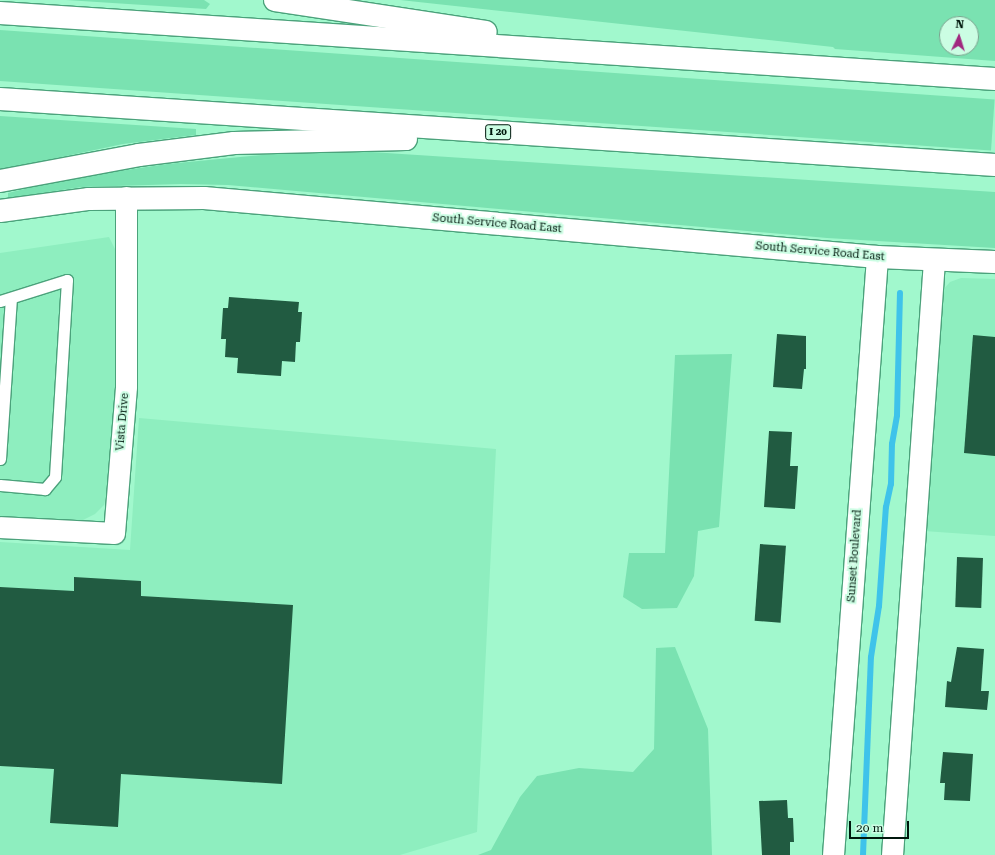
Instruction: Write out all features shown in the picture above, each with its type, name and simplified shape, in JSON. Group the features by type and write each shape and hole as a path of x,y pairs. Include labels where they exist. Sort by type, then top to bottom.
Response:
{"main road":[{"path":"275,0 635,55"},
{"path":"0,13 995,79"},
{"name":"I 20","path":"0,99 995,165"},
{"path":"0,181 140,155 234,143 542,135"},
{"name":"South Service Road East","path":"0,211 126,197 204,198 877,257 995,262"}],"street":[{"name":"Vista Drive","path":"0,527 114,533 126,386 126,197"},
{"name":"Sunset Boulevard","path":"832,855 877,257"},
{"path":"892,855 934,260"}],"lane":[{"path":"0,301 67,280 55,477 45,489 0,485"},
{"path":"0,458 12,298"}],"shaded area":[{"path":"66,0 204,0 210,4 206,9"},
{"path":"400,0 995,0 995,61 835,49 833,47"},
{"path":"0,30 995,100 991,150 0,81"},
{"path":"0,116 196,129 196,135 123,144 0,170"},
{"path":"371,152 995,192 995,248 827,238 228,185 181,184 82,187 8,198 8,193 65,179 167,164 283,153"},
{"path":"109,237 116,251 116,379 107,491 104,505 95,514 81,521 0,516 0,253"},
{"path":"961,278 995,279 995,536 924,531 942,291 950,282"},
{"path":"732,354 719,527 698,531 694,576 677,608 642,609 623,597 629,553 665,553 675,355"},
{"path":"139,418 496,449 477,832 400,855 0,855 0,542 130,550"},
{"path":"675,647 708,729 712,855 478,855 491,850 520,797 537,776 579,768 633,772 654,749 656,648"}],"building":[{"path":"229,297 299,302 298,312 302,312 300,342 296,342 295,362 282,361 281,376 237,373 238,358 225,357 226,339 221,339 223,308 228,308"},
{"path":"777,334 806,336 806,369 804,369 802,389 773,387"},
{"path":"973,335 995,337 995,456 964,453"},
{"path":"769,431 792,432 790,466 798,466 795,509 764,507"},
{"path":"760,544 786,546 781,623 755,621"},
{"path":"957,557 983,558 981,608 955,607"},
{"path":"74,577 141,581 141,596 293,605 282,784 121,774 118,827 50,823 54,769 0,766 0,587 74,591"},
{"path":"957,647 984,649 981,691 989,691 987,710 945,707 947,681 951,682"},
{"path":"943,752 973,754 970,801 944,800 945,783 940,783"},
{"path":"787,800 788,818 793,818 794,842 790,842 790,855 762,855 759,801"}],"waterway":[{"path":"863,855 871,657 879,606 886,507 891,484 892,444 897,415 900,293"}]}
